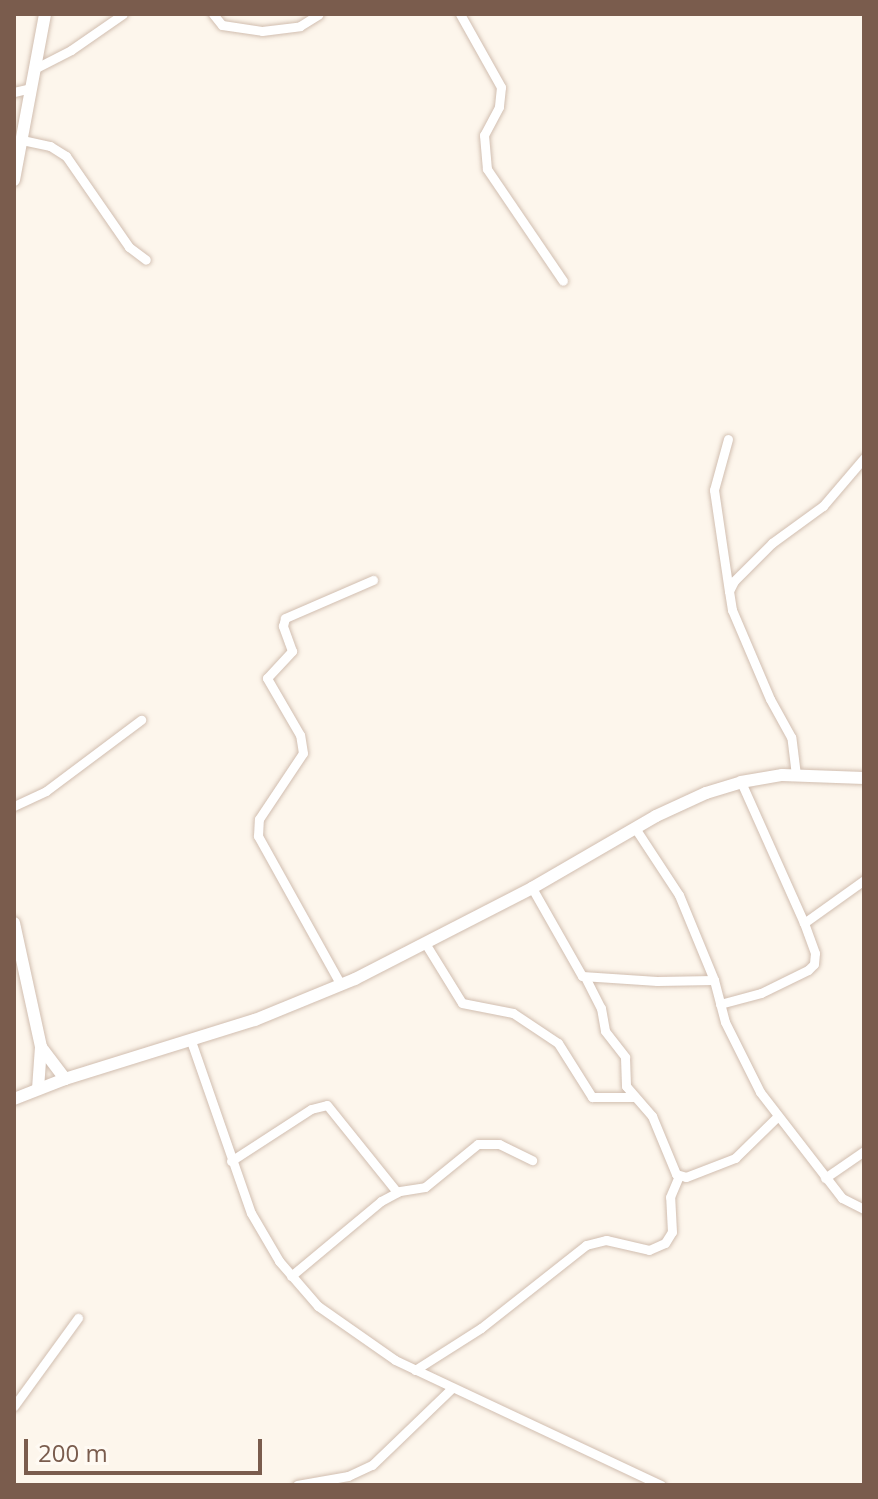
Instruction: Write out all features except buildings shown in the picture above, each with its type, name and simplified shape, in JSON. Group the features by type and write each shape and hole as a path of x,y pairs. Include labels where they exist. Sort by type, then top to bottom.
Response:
{"street":[{"path":"14,180 45,14"},
{"path":"36,68 71,50 123,14"},
{"path":"213,14 222,25 262,31 300,26 319,14"},
{"path":"460,14 501,87 499,107 484,135 487,169 495,186 563,281"},
{"path":"14,92 32,88"},
{"path":"22,140 50,146 66,156 129,247 146,260"},
{"path":"728,439 714,490 732,610 770,699 791,737 796,775"},
{"path":"729,591 734,581 772,543 823,506 864,458"},
{"path":"341,985 258,836 259,819 303,753 300,735 267,678 292,651 283,626 285,618 373,580"},
{"path":"14,806 46,791 141,720"},
{"path":"14,1099 65,1079 268,1016 341,985 532,888 682,803 741,782 796,775 864,778"},
{"path":"720,1004 761,993 811,967 815,953 741,782"},
{"path":"635,828 679,895 714,980 739,1053 778,1116 825,1178 842,1198 864,1209"},
{"path":"804,923 864,880"},
{"path":"532,888 573,966 585,977 599,1003 605,1031 624,1053 624,1080 633,1097 652,1116 672,1168 679,1176"},
{"path":"14,923 41,1047 38,1089"},
{"path":"425,943 462,1003 513,1013 558,1043 592,1097 633,1097"},
{"path":"585,977 714,980"},
{"path":"191,1041 231,1161 258,1226 291,1276 346,1329 415,1370 661,1485"},
{"path":"41,1047 65,1079"},
{"path":"231,1161 311,1109 327,1105 397,1192"},
{"path":"415,1370 481,1328 586,1245 606,1240 649,1250 665,1243 672,1232 670,1197 679,1176 735,1158 778,1116"},
{"path":"291,1276 360,1217 397,1192 425,1187 481,1142 499,1144 532,1160"},
{"path":"825,1178 864,1151"},
{"path":"14,1406 78,1318"},
{"path":"297,1485 348,1476 372,1465 452,1388"}]}
